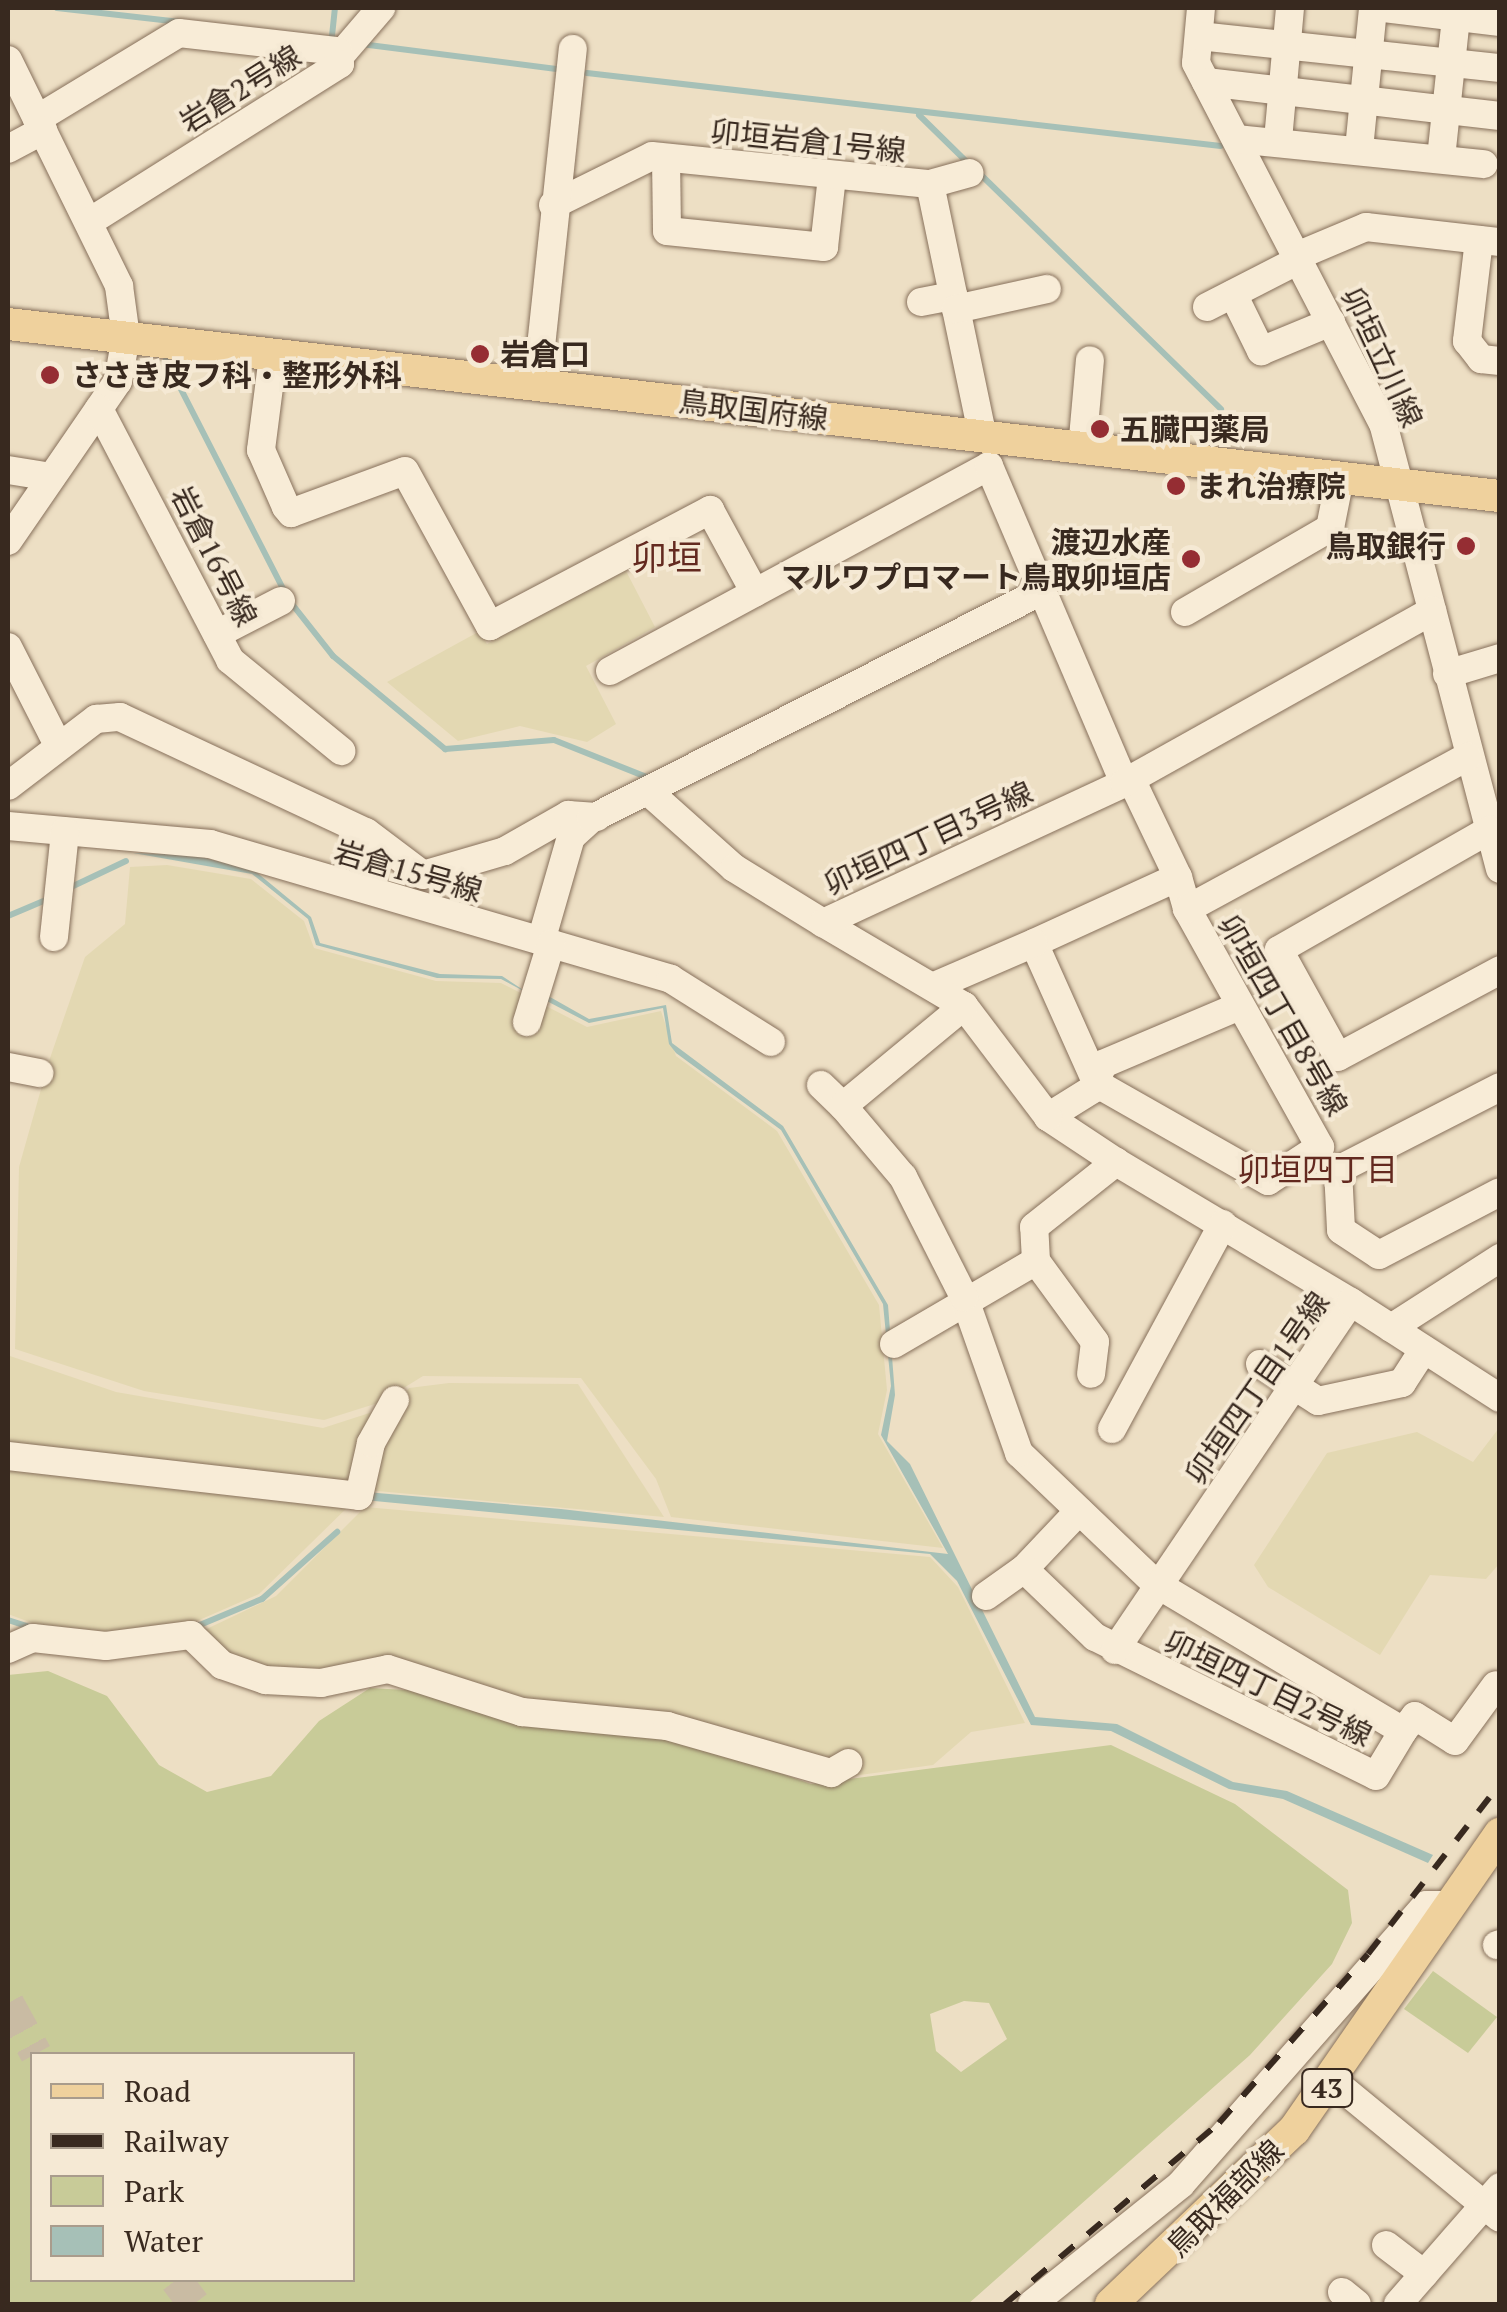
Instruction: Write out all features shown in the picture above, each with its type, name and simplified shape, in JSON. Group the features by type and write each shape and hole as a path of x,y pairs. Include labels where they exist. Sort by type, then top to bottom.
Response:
{"main road":[{"name":"鳥取国府線","path":"8,324 1500,496"},
{"name":"鳥取福部線","path":"1119,2302 1250,2178 1332,2080 1500,1834"}],"street":[{"path":"339,57 382,8"},
{"path":"1278,140 1290,8"},
{"path":"1359,149 1373,8"},
{"path":"1384,8 1456,12 1500,22"},
{"path":"1440,158 1456,12"},
{"path":"1200,22 1287,45 1500,68"},
{"name":"卯垣立川線","path":"1200,22 1206,82 1378,412 1401,484 1467,757 1500,870"},
{"name":"岩倉2号線","path":"8,149 179,32 339,57"},
{"path":"537,384 553,204 573,49"},
{"name":"岩倉2号線","path":"90,222 339,57"},
{"path":"8,60 119,286 126,337 118,381 8,541"},
{"path":"1206,82 1500,116"},
{"path":"1236,140 1278,140 1484,164"},
{"name":"卯垣岩倉1号線","path":"553,204 641,158 930,184 983,436"},
{"path":"666,158 667,231 824,247 832,177"},
{"path":"930,184 970,173"},
{"path":"1207,307 1366,227 1489,241 1467,341 1481,359 1500,361"},
{"path":"921,302 955,303 1047,289"},
{"path":"1232,294 1261,352 1331,322"},
{"path":"273,356 261,450 286,507 292,513 405,471 490,626 710,510 755,592 610,671"},
{"path":"1082,449 1090,360"},
{"name":"岩倉16号線","path":"98,409 230,660 341,752"},
{"name":"卯垣四丁目8号線","path":"755,592 989,466 1040,592 1128,781 1178,877 1187,909 1235,1008 1320,1147 1257,1182 1097,1084"},
{"path":"8,470 51,476"},
{"path":"1185,612 1335,524 1340,478"},
{"path":"526,1022 572,836 597,816 652,794 1040,592"},
{"path":"216,634 281,601"},
{"name":"卯垣四丁目3号線","path":"823,923 1128,781 1432,611"},
{"path":"8,648 58,745"},
{"path":"1447,674 1500,658"},
{"path":"8,786 96,719 148,723 366,832 424,875"},
{"name":"卯垣四丁目8号線","path":"1187,909 1467,757"},
{"path":"652,794 734,868 823,923"},
{"path":"424,875 505,851 568,815 597,816"},
{"name":"岩倉15号線","path":"8,826 210,844 411,908 671,979 771,1042"},
{"path":"1489,830 1280,950 1338,1056 1500,970"},
{"path":"54,937 65,832"},
{"path":"411,908 424,875"},
{"path":"940,984 1178,877"},
{"name":"卯垣四丁目3号線","path":"823,923 940,984 964,1006 1048,1116 1116,1162 1351,1302"},
{"path":"1034,943 1097,1084"},
{"path":"843,1106 964,1006"},
{"path":"1048,1116 1097,1084 1103,1064 1235,1008"},
{"path":"8,1067 38,1073"},
{"path":"821,1085 902,1177 964,1297 1019,1453 1155,1583"},
{"path":"1338,1170 1500,1087"},
{"path":"1320,1147 1338,1170 1340,1230 1379,1254 1500,1192"},
{"path":"1090,1374 1096,1342 1036,1262 1034,1228 1116,1162"},
{"path":"1112,1429 1224,1224"},
{"path":"1390,1328 1500,1258"},
{"path":"894,1344 964,1297 1036,1262"},
{"name":"卯垣四丁目1号線","path":"1114,1650 1155,1583 1297,1386 1351,1302 1500,1398"},
{"path":"1260,1364 1318,1401 1402,1383 1424,1349"},
{"path":"8,1456 359,1496 371,1443 394,1400"},
{"path":"986,1596 1024,1569 1079,1510"},
{"name":"卯垣四丁目2号線","path":"1024,1569 1114,1650 1376,1776 1403,1731 1155,1583"},
{"path":"8,1649 32,1638 106,1646 192,1636 222,1665 265,1680 320,1683 388,1670 522,1712 635,1719 830,1773 848,1763"},
{"path":"1403,1731 1415,1716 1455,1741 1496,1685"},
{"path":"1032,2304 1180,2184 1426,1905 1450,1905"},
{"path":"1332,2080 1494,2203 1398,2304"},
{"path":"1386,2245 1424,2274"}],"shaded area":[{"path":"625,569 655,627 586,666 616,724 587,742 520,726 458,741 387,682 480,631 487,644"},
{"path":"167,865 251,879 304,921 314,948 436,981 501,983 587,1027 661,1011 676,1056 777,1131 879,1305 887,1390 878,1434 943,1548 671,1517 656,1479 581,1378 423,1376 381,1402 324,1420 144,1391 15,1349 19,1167 49,1061 85,957 125,924 130,867"},
{"path":"10,1356 116,1392 323,1428 385,1408 356,1488 8,1452"},
{"path":"449,1383 578,1384 664,1517 366,1490 389,1412 409,1388"},
{"path":"1499,1428 1499,1564 1486,1579 1430,1575 1380,1655 1268,1587 1254,1565 1327,1453 1417,1432 1473,1462"},
{"path":"8,1462 356,1499 259,1594 197,1621 119,1634 48,1629 8,1614"},
{"path":"365,1507 930,1557 958,1587 1025,1723 971,1732 933,1765 845,1777 846,1765 566,1711 422,1673 265,1677 196,1634 276,1596"}],"green space":[{"path":"48,1671 107,1696 159,1765 207,1792 271,1776 319,1721 370,1688 441,1692 683,1739 811,1784 1111,1745 1235,1804 1348,1890 1352,1923 1332,1964 1250,2055 968,2304 8,2304 8,1675","holes":["964,2001 989,2003 1007,2039 961,2072 936,2051 930,2014"]},
{"path":"1433,1971 1497,2017 1468,2053 1404,2009"}],"water":[{"path":"133,853 194,855 255,871 311,917 320,943 440,974 502,976 531,995 501,979 437,978 316,945 308,919 252,874"},
{"path":"550,997 589,1019 666,1005 672,1043 783,1126 888,1305 895,1395 887,1441 910,1464 1035,1717 1117,1724 1233,1782 1287,1791 1433,1855 1428,1863 1283,1799 1229,1789 1111,1731 1031,1725 957,1581 930,1554 364,1500 366,1492 561,1509 948,1554 881,1435 891,1386 883,1304 781,1130 676,1053 669,1044 663,1008 589,1023 541,998"}],"waterway":[{"path":"57,8 180,22"},
{"path":"332,36 335,8"},
{"path":"361,44 556,69"},
{"path":"587,73 1221,146"},
{"path":"919,115 968,163"},
{"path":"977,171 1221,409"},
{"path":"166,360 284,591"},
{"path":"292,604 333,656 445,749 554,740 654,780"},
{"path":"69,888 126,861"},
{"path":"8,916 48,899"},
{"path":"195,1627 262,1599 337,1532"},
{"path":"8,1620 30,1627"}],"tunnel":[{"path":"8,2003 35,2052"},
{"path":"178,2282 194,2304"}],"railway":[{"path":"1005,2304 1219,2123 1368,1954 1500,1784"}],"place":[{"name":"岩倉口","path":"480,354"},
{"name":"ささき皮フ科・整形外科","path":"50,375"},
{"name":"五臓円薬局","path":"1100,429"},
{"name":"まれ治療院","path":"1176,486"},
{"name":"鳥取銀行","path":"1466,546"},
{"name":"渡辺水産 マルワプロマート鳥取卯垣店","path":"1191,559"}],"district":[{"name":"卯垣","path":"667,557"},
{"name":"卯垣四丁目","path":"1318,1169"}]}
